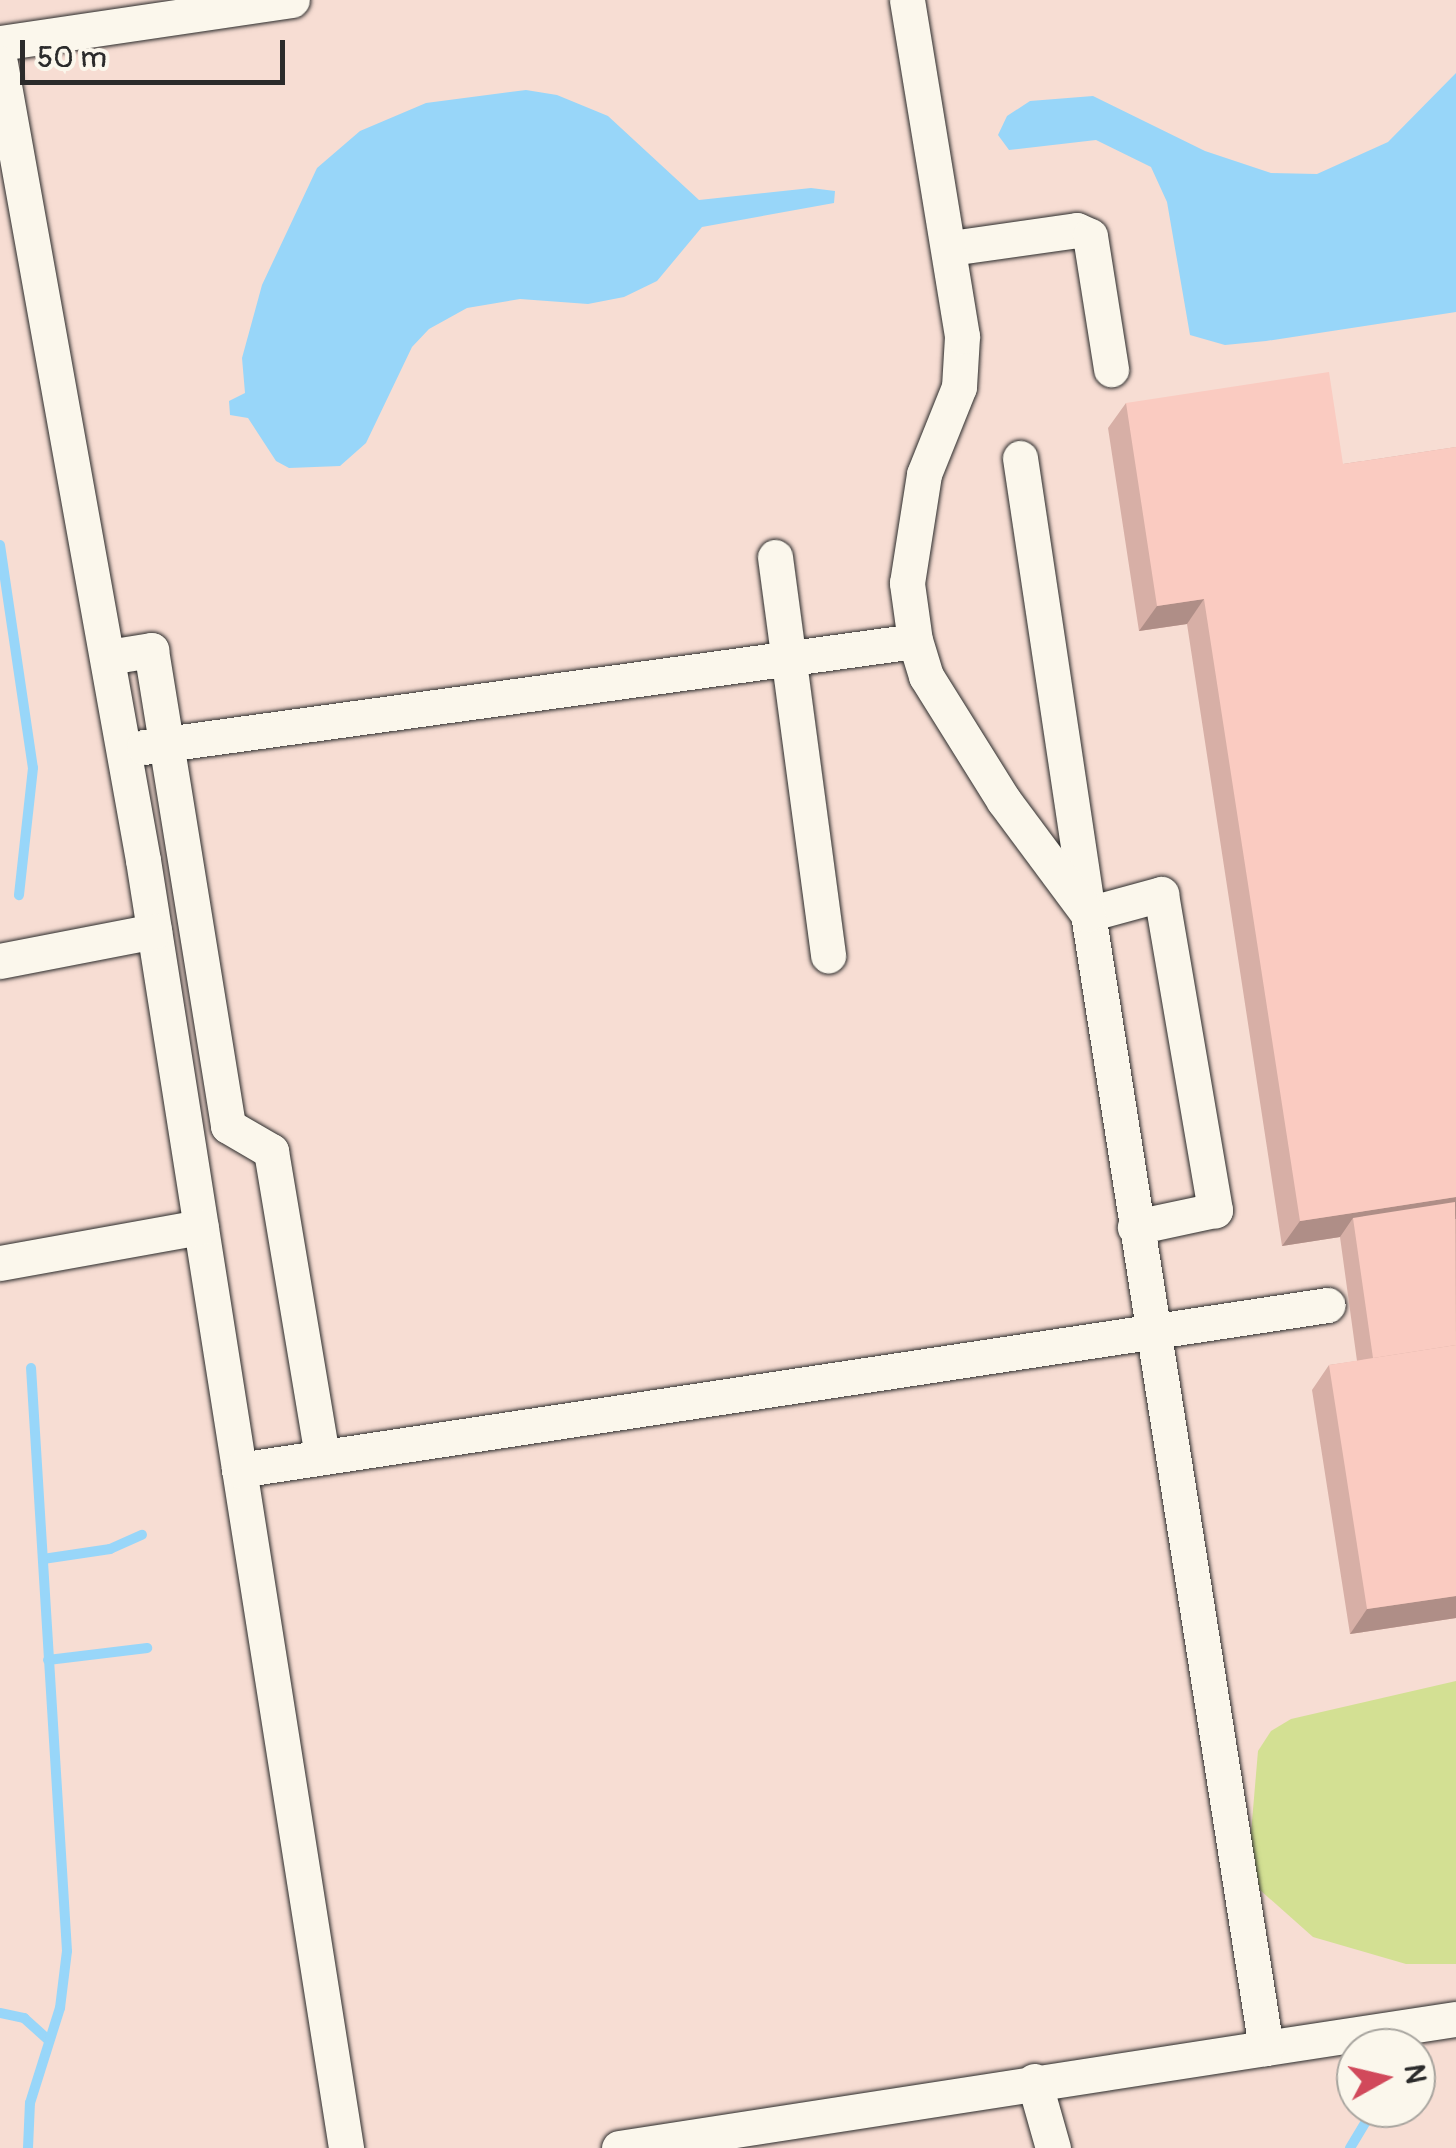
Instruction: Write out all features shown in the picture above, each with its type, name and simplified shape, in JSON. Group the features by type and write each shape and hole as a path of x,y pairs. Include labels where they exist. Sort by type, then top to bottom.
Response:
{"street":[{"path":"0,44 292,0"},
{"path":"907,0 951,248 962,336 959,386 924,474 907,583 916,640 926,676 994,785 1088,914"},
{"path":"0,63 125,750 346,2148"},
{"path":"951,248 1077,230 1090,236 1111,369"},
{"path":"1020,458 1135,1227 1266,2048"},
{"path":"775,557 828,955"},
{"path":"125,750 916,640"},
{"path":"108,657 151,650 213,1053 228,1126 272,1150 322,1458"},
{"path":"143,860 182,854"},
{"path":"1088,914 1161,894 1214,1210 1135,1227"},
{"path":"0,961 156,947 198,956"},
{"path":"175,1059 213,1053"},
{"path":"0,1262 201,1227"},
{"path":"239,1470 1328,1305"},
{"path":"619,2148 1034,2081 1456,2019"},
{"path":"1034,2081 1053,2148"}],"shaded area":[{"path":"0,0 1456,0 1456,2148 0,2148"}],"green space":[{"path":"1456,1681 1456,1964 1406,1964 1313,1937 1260,1890 1250,1845 1258,1751 1271,1731 1291,1719"}],"water":[{"path":"1456,73 1456,312 1266,341 1225,345 1190,335 1167,202 1151,167 1096,140 1009,150 998,135 1007,116 1030,101 1093,96 1205,151 1271,173 1317,174 1388,142"},
{"path":"526,90 557,95 608,116 699,200 811,188 835,191 834,203 702,227 657,281 624,297 588,304 520,299 467,308 429,329 412,347 366,443 340,466 289,468 276,461 248,418 230,415 229,401 245,393 242,358 262,285 317,168 360,131 426,103"}],"building":[{"path":"1329,372 1343,464 1456,447 1456,1197 1300,1221 1204,599 1157,606 1126,403"},
{"path":"1455,1202 1456,1345 1373,1358 1353,1218"},
{"path":"1456,1345 1456,1596 1367,1609 1329,1365"}],"waterway":[{"path":"0,545 33,768 19,895"},
{"path":"28,2148 30,2103 60,2008 67,1951 31,1368"},
{"path":"43,1559 110,1549 142,1535"},
{"path":"48,1660 147,1648"},
{"path":"0,2013 24,2018 47,2039"},
{"path":"1350,2148 1362,2128"}]}
